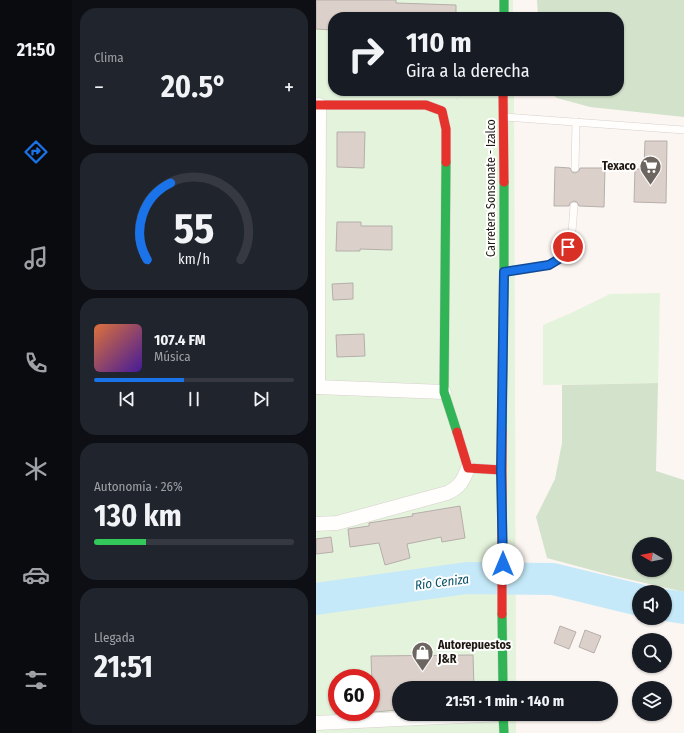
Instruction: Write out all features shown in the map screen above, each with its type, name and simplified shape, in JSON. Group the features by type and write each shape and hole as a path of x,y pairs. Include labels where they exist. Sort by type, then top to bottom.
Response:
{"main road":[{"path":"504,0 504,12"},
{"name":"Carretera Sonsonate - Izalco","path":"503,96 504,272 501,470 503,549 503,681"},
{"path":"318,105 426,105 442,111 446,129 444,392 468,468 501,470"},
{"path":"503,721 504,733"}],"street":[{"path":"318,105 317,387 444,392"},
{"path":"316,524 337,523 447,493 458,488 468,468"},
{"path":"321,726 397,721"}],"lane":[{"path":"503,117 684,130"},
{"path":"575,168 576,122"},
{"path":"504,272 549,265 564,256 571,238 574,206"}],"green space":[{"path":"316,0 513,0 513,12 328,12 328,96 514,96 516,681 392,681 392,721 516,721 516,733 316,733"},
{"path":"537,0 684,0 684,117 590,107 554,96 624,96 624,12 538,12"},
{"path":"660,293 658,383 543,385 543,325 610,294"},
{"path":"658,383 656,471 684,480 684,592 672,589 672,585 654,585 547,558 536,517 555,479 562,443 562,385"}],"building":[{"path":"316,0 396,0 396,3 456,5 456,12 328,12 328,30 316,29"},
{"path":"337,132 365,132 364,168 337,167"},
{"name":"Texaco","path":"645,141 667,141 666,203 634,202 635,169 644,169"},
{"path":"555,167 570,168 572,172 575,173 579,171 580,168 605,168 604,207 579,206 577,202 574,201 570,203 569,206 554,206"},
{"path":"337,222 361,222 361,226 392,226 392,250 360,249 360,251 336,251"},
{"path":"353,283 353,299 333,300 332,284"},
{"path":"364,334 365,356 337,357 336,335"},
{"path":"460,506 465,538 442,542 441,537 407,544 410,558 385,565 379,543 350,547 348,529 369,526 369,523 413,516 412,514"},
{"path":"331,537 333,552 316,554 316,539"},
{"path":"560,626 576,632 569,649 554,643"},
{"path":"585,630 601,636 594,653 579,647"},
{"name":"Autorepuestos J&R","path":"473,655 474,681 392,681 392,711 380,711 380,669 371,669 371,656"}],"waterway":[{"name":"Río Ceniza","path":"316,599 467,578 553,579 632,598"},
{"name":"Río Ceniza","path":"672,606 684,608"}],"traffic: fast":[{"path":"504,0 504,12"},
{"path":"446,162 444,392 457,432"},
{"path":"502,430 504,182"},
{"path":"502,614 503,681"},
{"path":"503,721 504,733"}],"traffic: jam":[{"path":"503,96 504,182"},
{"path":"316,105 426,105 442,111 446,129 446,162"},
{"path":"502,430 502,614"},
{"path":"457,432 468,468 501,470"}],"place":[{"name":"Texaco","path":"651,186"},
{"name":"Autorepuestos J&R","path":"423,672"}],"route":[{"path":"503,564 501,470 504,272 549,265 564,256 568,247"}]}
